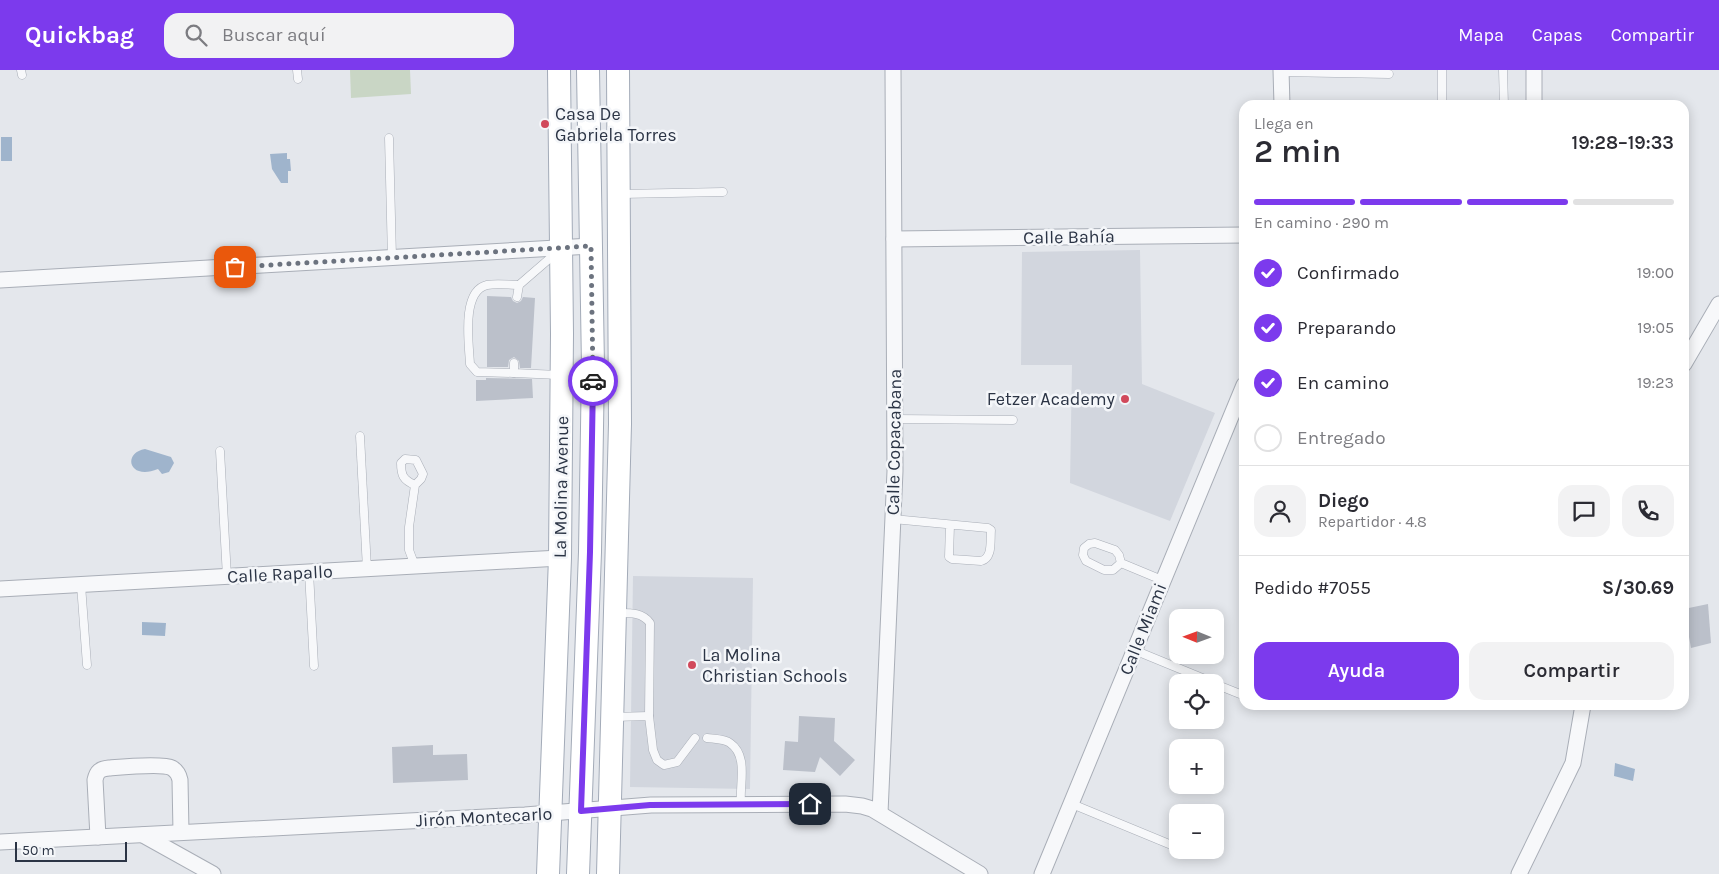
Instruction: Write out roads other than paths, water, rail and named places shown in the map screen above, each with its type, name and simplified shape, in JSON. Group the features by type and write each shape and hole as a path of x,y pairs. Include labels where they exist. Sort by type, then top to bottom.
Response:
{"main road":[{"name":"La Molina Avenue","path":"548,874 560,558 562,375 559,70"},
{"name":"La Molina Avenue","path":"578,874 590,552 593,366 588,70"},
{"path":"608,874 620,424 618,70"}],"street":[{"name":"Calle Copacabana","path":"880,813 893,519 895,419 892,70"},
{"path":"1534,70 1534,100"},
{"path":"1281,71 1282,100"},
{"name":"Calle Bahía","path":"894,240 1239,235"},
{"path":"0,280 591,246"},
{"path":"1689,357 1712,327 1719,304"},
{"name":"Calle Miami","path":"1042,874 1239,397"},
{"name":"Calle Rapallo","path":"0,589 560,558"},
{"path":"1519,874 1573,763 1582,710"},
{"path":"98,837 94,780 96,773 101,769 109,768 161,766 170,767 178,772 182,832"},
{"name":"Jirón Montecarlo","path":"0,842 551,813 650,805 854,804 880,813 980,874"},
{"path":"143,835 214,874"}],"lane":[{"path":"297,70 298,79"},
{"path":"1442,70 1442,100"},
{"path":"1503,70 1504,100"},
{"path":"1281,71 1389,74"},
{"path":"389,138 392,258"},
{"path":"619,194 723,192"},
{"path":"517,297 519,285 561,248"},
{"path":"519,285 486,285 477,292 470,303 470,364 477,372 562,375"},
{"path":"514,363 514,373"},
{"path":"895,419 1013,420"},
{"path":"360,436 367,569"},
{"path":"220,451 227,577"},
{"path":"415,485 408,550 415,566"},
{"path":"893,519 988,528 990,530 989,556 986,560 952,559 949,557 950,525"},
{"path":"1095,543 1114,550 1119,555 1121,563 1113,570 1104,570 1086,561 1083,555 1084,548 1089,544 1095,543"},
{"path":"1121,563 1162,580"},
{"path":"309,572 314,666"},
{"path":"81,585 87,665"},
{"path":"615,613 632,613 646,616 650,623 649,716 653,750 657,760 664,765 677,762 696,738"},
{"path":"1134,650 1192,674"},
{"path":"1224,687 1239,694"},
{"path":"613,717 649,716"},
{"path":"707,738 729,742 740,752 739,791 741,804"},
{"path":"1072,804 1169,844"}],"water":[{"path":"1,137 12,137 12,161 1,161"},
{"path":"287,153 287,159 290,159 291,171 288,171 288,183 281,183 272,169 270,154"},
{"path":"145,449 171,457 174,463 169,472 162,474 158,469 140,472 135,469 131,460 133,456"},
{"path":"142,622 166,623 165,636 142,635"},
{"path":"1615,763 1635,769 1633,781 1614,776"}],"place":[{"name":"Casa De Gabriela Torres","path":"545,124"},
{"name":"Fetzer Academy","path":"1125,399"},
{"name":"La Molina Christian Schools","path":"692,665"}]}
